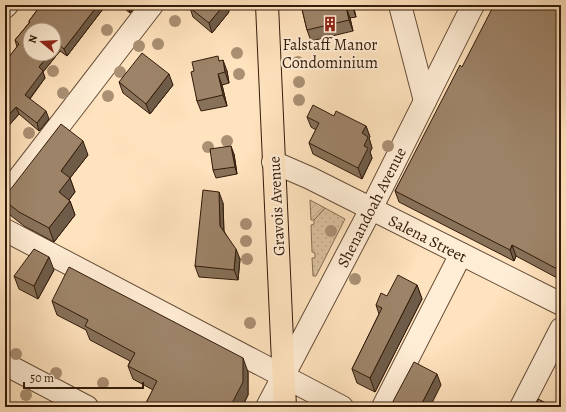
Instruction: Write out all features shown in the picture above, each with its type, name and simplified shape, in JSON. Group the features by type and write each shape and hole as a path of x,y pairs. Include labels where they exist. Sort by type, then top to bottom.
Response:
{"main road":[{"name":"Gravois Avenue","path":"267,5 285,407"}],"street":[{"path":"5,196 152,5"},
{"path":"400,5 425,101"},
{"name":"Shenandoah Avenue","path":"267,407 371,209 473,5"},
{"name":"Salena Street","path":"273,162 310,178 561,304"},
{"path":"5,230 284,375 342,407"},
{"path":"383,407 461,254"},
{"path":"522,407 561,329"},
{"path":"5,364 86,407"}],"shaded area":[{"path":"310,200 325,208 314,220 311,220"},
{"path":"325,208 345,219 316,276 313,276 312,258 315,258 315,253 312,252 311,225 314,224 314,220"}],"building":[{"path":"41,5 98,5 64,49 62,47 62,22 29,21"},
{"path":"192,5 224,5 209,23 190,8"},
{"path":"301,5 352,6 346,7 349,20 307,30"},
{"path":"494,5 561,5 561,271 512,245 510,250 395,191 460,65 462,67"},
{"path":"22,32 22,62 43,62 39,67 43,71 25,95 46,111 37,123 16,107 5,119 5,62 19,44 15,40"},
{"path":"142,53 169,74 146,104 119,82"},
{"path":"218,56 219,61 223,60 225,72 218,74 223,95 197,101 191,72 194,71 192,62"},
{"path":"313,105 334,116 336,111 366,126 362,133 368,137 364,146 368,148 358,168 309,143 319,123 307,117"},
{"path":"61,124 83,141 61,171 70,178 59,192 70,201 49,228 19,212 5,201 5,194 10,190"},
{"path":"231,146 235,167 213,170 210,149"},
{"path":"203,190 219,192 220,226 236,249 234,270 195,266"},
{"path":"34,249 49,257 34,286 14,276"},
{"path":"69,267 243,358 243,382 230,407 153,407 146,403 157,381 128,366 135,353 85,326 88,320 52,301"},
{"path":"398,275 417,285 370,378 352,369 382,308 376,305 381,293 387,296"},
{"path":"414,362 437,374 421,405 424,407 390,407"},
{"path":"538,399 554,407 534,407"},
{"path":"327,404 334,407 326,407"}],"place":[{"name":"Falstaff Manor Condominium","path":"330,24"}]}
